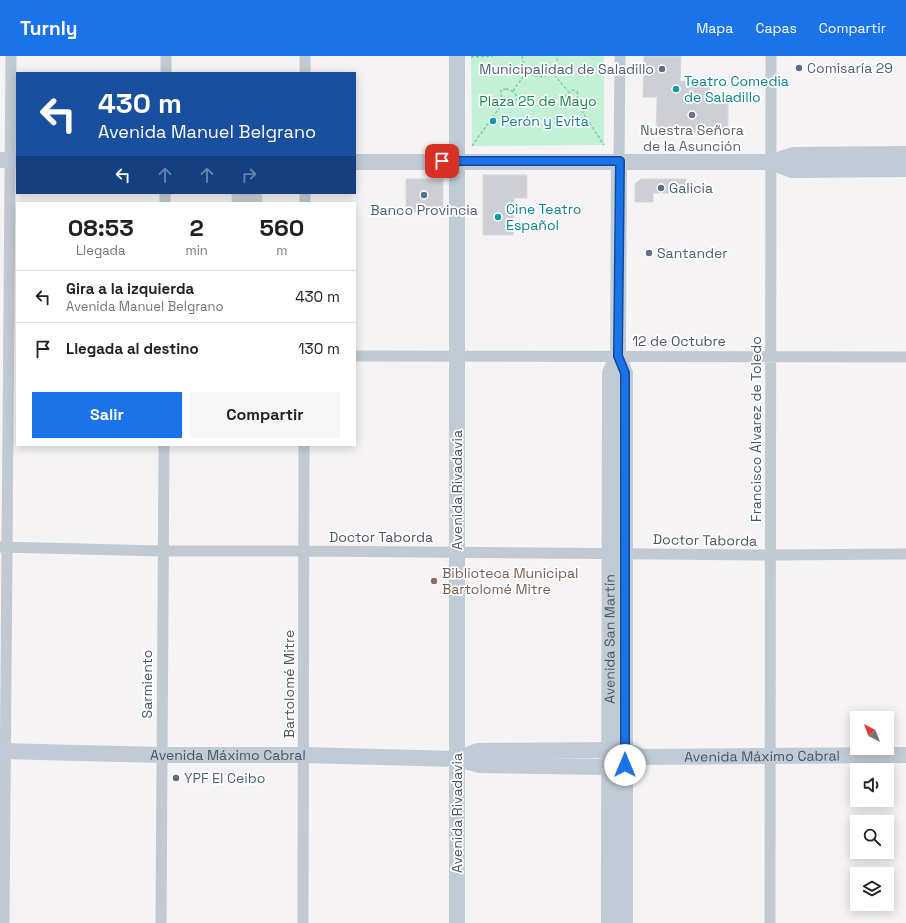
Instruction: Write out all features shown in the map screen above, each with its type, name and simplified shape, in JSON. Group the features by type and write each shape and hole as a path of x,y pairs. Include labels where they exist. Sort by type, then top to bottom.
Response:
{"main road":[{"name":"Avenida Rivadavia","path":"457,923 457,161 464,56"},
{"path":"356,162 771,162 793,155 906,154"},
{"name":"Avenida San Martín","path":"620,161 618,356 625,373 625,923"},
{"path":"771,162 792,170 906,170"},
{"name":"Avenida San Martín","path":"609,923 608,759 610,373 618,356"},
{"name":"Avenida Máximo Cabral","path":"3,751 162,755 303,755 456,759 478,751 608,759 642,757 906,755"}],"street":[{"path":"4,923 3,547 9,355 9,160 11,56"},
{"path":"166,56 166,72"},
{"path":"305,56 305,72"},
{"name":"Avenida San Martín","path":"620,56 620,161"},
{"name":"Francisco Álvarez de Toledo","path":"770,923 771,56"},
{"name":"12 de Octubre","path":"356,356 906,357"},
{"name":"Sarmiento","path":"161,923 164,446"},
{"name":"Bartolomé Mitre","path":"303,923 304,446"},
{"name":"Doctor Taborda","path":"3,547 163,552 457,552 770,556 906,554"}],"path":[{"path":"464,56 493,56"},
{"path":"522,56 527,71 530,74 540,76 548,75 555,66 558,56"},
{"path":"513,91 527,71"},
{"path":"551,71 569,92"},
{"path":"506,89 513,91 517,98 515,103 505,100 500,94 501,90 506,89"},
{"path":"572,90 577,91 578,98 576,102 569,105 563,98 569,92 572,90"},
{"path":"472,146 505,100"},
{"path":"576,102 604,145"}],"green space":[{"name":"Plaza 25 de Mayo","path":"471,56 604,56 604,145 472,146"}],"building":[{"path":"644,56 681,56 680,81 709,82 709,98 728,98 728,133 656,132 657,97 643,97"},
{"name":"Cine Teatro Español","path":"483,175 527,175 527,198 514,198 513,235 483,235"},
{"name":"Banco Provincia","path":"406,179 443,179 443,211 406,212"},
{"name":"Galicia","path":"641,179 686,179 686,193 653,193 653,202 635,202 635,184"},
{"path":"232,194 262,194 262,202 232,202"}],"place":[{"name":"Comisaría 29","path":"799,68"},
{"name":"Municipalidad de Saladillo","path":"662,69"},
{"name":"Teatro Comedia de Saladillo","path":"676,89"},
{"name":"Nuestra Señora de la Asunción","path":"692,115"},
{"name":"Perón y Evita","path":"493,121"},
{"name":"Galicia","path":"661,188"},
{"name":"Banco Provincia","path":"424,195"},
{"name":"Cine Teatro Español","path":"498,217"},
{"name":"Santander","path":"649,253"},
{"name":"Biblioteca Municipal Bartolomé Mitre","path":"434,581"},
{"name":"YPF El Ceibo","path":"176,778"}],"route":[{"path":"442,161 620,161 618,356 625,373 625,765"}]}
